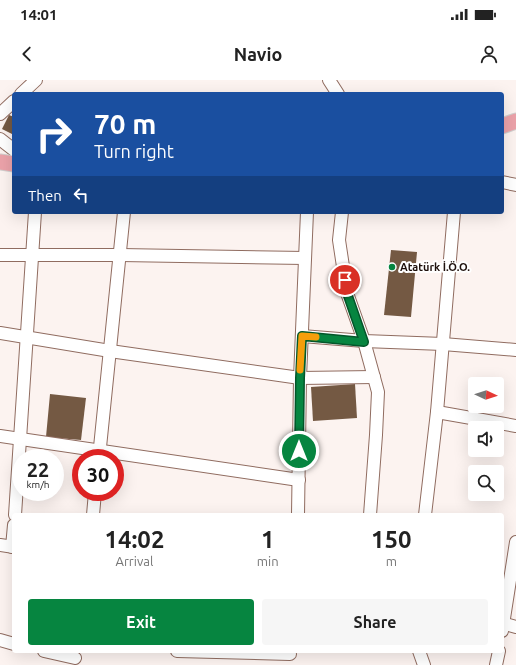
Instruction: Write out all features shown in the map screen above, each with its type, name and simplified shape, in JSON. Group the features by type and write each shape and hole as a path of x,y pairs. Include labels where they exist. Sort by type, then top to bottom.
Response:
{"main road":[{"path":"504,125 516,121"},
{"path":"0,162 12,164"},
{"path":"0,168 12,168"}],"street":[{"path":"24,92 36,80"},
{"path":"330,80 337,92"},
{"path":"0,114 12,103"},
{"path":"0,139 12,148"},
{"path":"504,182 516,184"},
{"path":"15,513 35,214"},
{"path":"100,449 121,255 124,214"},
{"path":"298,513 300,378 307,214"},
{"path":"342,214 339,240 347,293 364,342 378,392 370,513"},
{"path":"425,513 437,412 454,214"},
{"path":"0,255 31,254 305,258"},
{"path":"0,333 26,336 110,351 300,378 374,377"},
{"path":"302,336 364,342 443,344 516,350"},
{"path":"437,412 516,426"},
{"path":"0,436 20,438 75,449"},
{"path":"124,457 299,480"},
{"path":"93,513 94,501"},
{"path":"504,614 516,542"},
{"path":"0,545 12,547"},
{"path":"504,626 516,627"},
{"path":"0,640 12,643"},
{"path":"53,653 75,658"},
{"path":"215,653 290,657"},
{"path":"420,653 424,665"},
{"path":"496,665 499,653"}],"building":[{"path":"9,115 12,116 12,134 2,129"},
{"path":"391,250 417,252 411,317 384,315"},
{"path":"355,384 357,418 313,421 311,387"},
{"path":"50,394 86,398 81,440 46,437"}],"slow traffic":[{"path":"300,370 302,336 316,337"}],"place":[{"name":"Atatürk İ.Ö.O.","path":"392,267"}],"route":[{"path":"299,451 302,336 364,342 347,293 345,280"}]}
